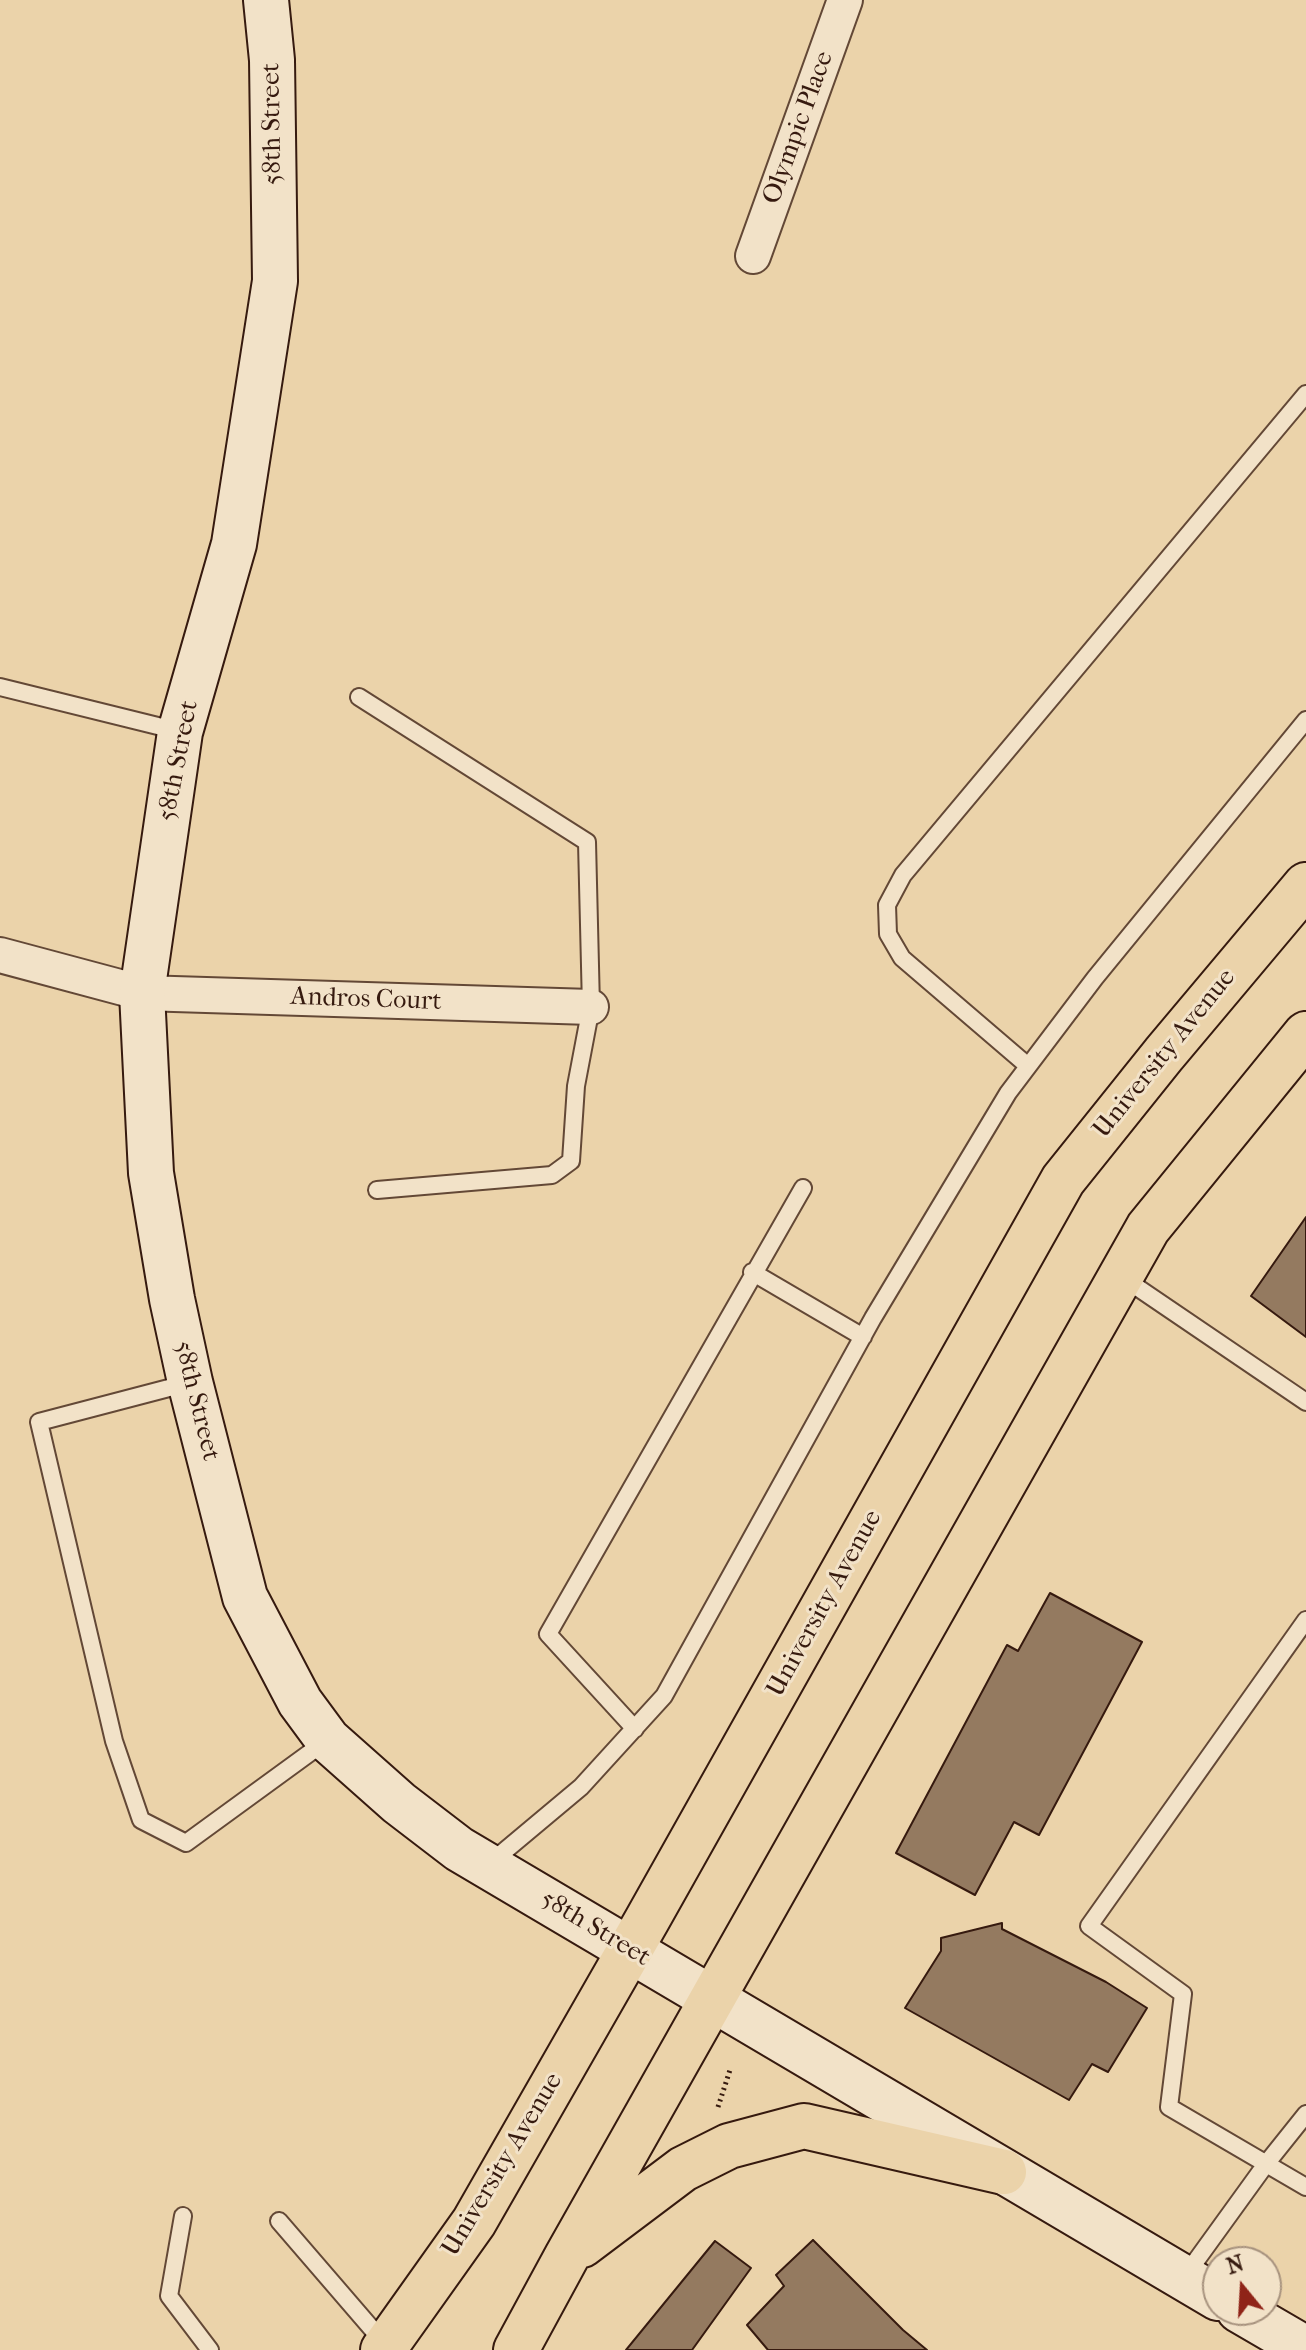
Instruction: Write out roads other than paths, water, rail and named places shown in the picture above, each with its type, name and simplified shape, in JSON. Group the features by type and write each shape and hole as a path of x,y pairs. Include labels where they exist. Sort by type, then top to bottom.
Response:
{"main road":[{"name":"University Avenue","path":"384,2348 474,2222 1063,1180 1306,885"},
{"path":"516,2350 1148,1228 1306,1034"},
{"path":"567,2256 683,2169 729,2146 804,2126 1004,2172"}],"street":[{"name":"58th Street","path":"266,0 272,60 275,281 234,544 180,732 142,993 151,1173 172,1299 245,1597 300,1702 328,1740 399,1803 459,1849 1201,2288"},
{"name":"Olympic Place","path":"753,256 845,0"},
{"name":"Andros Court","path":"0,955 142,993 591,1007"},
{"path":"1266,2326 1306,2349"}],"lane":[{"path":"1028,1066 902,958 888,934 887,905 903,875 1306,394"},
{"path":"0,687 180,732"},
{"path":"359,697 587,842 591,1007 576,1086 571,1161 552,1175 377,1190"},
{"path":"487,1865 581,1787 664,1696 863,1337 1008,1093 1095,978 1306,720"},
{"path":"635,1729 548,1634 752,1272 803,1188"},
{"path":"752,1272 863,1337"},
{"path":"1121,1276 1306,1402"},
{"path":"190,1382 39,1422 114,1741 141,1820 186,1843 328,1740"},
{"path":"1306,1620 1089,1926 1183,1994 1169,2107 1306,2187"},
{"path":"1201,2288 1266,2164 1306,2114"},
{"path":"183,2216 169,2296 210,2350"},
{"path":"279,2221 384,2348"}]}
